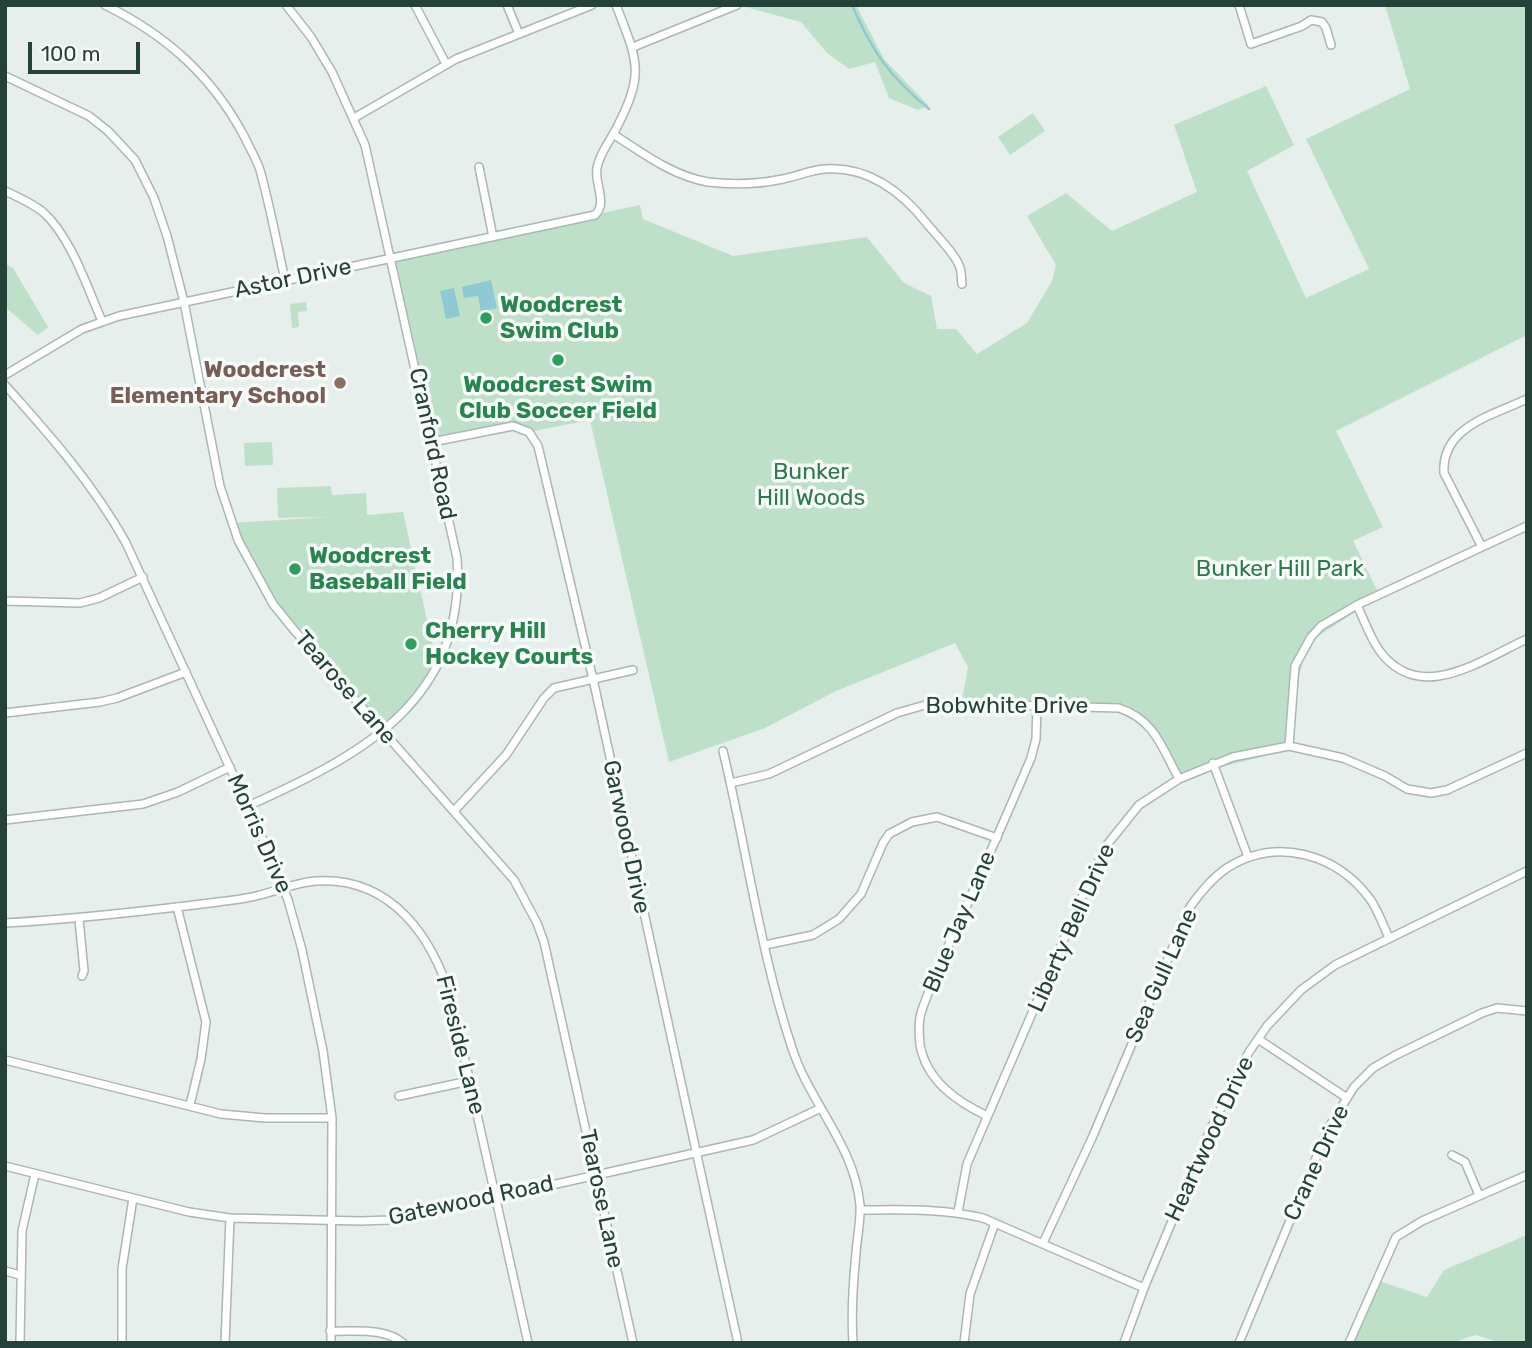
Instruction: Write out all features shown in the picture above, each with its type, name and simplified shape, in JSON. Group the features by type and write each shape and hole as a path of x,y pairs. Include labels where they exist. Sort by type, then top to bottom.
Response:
{"street":[{"path":"105,5 177,49 210,83 232,114 259,168 285,280"},
{"name":"Cranford Road","path":"248,806 337,764 382,732 417,696 452,633 458,589 457,558 365,145 332,72 311,37 286,5"},
{"path":"415,5 446,64"},
{"path":"507,5 519,34"},
{"path":"354,118 446,64 592,5"},
{"path":"616,5 633,47 637,73 632,98 613,134 655,161 689,177 707,181 747,184 781,180 824,169 855,171 876,178 899,194 926,222 960,266 962,284"},
{"path":"633,47 737,5"},
{"path":"1239,5 1251,44 1302,26 1311,20 1322,22 1331,45"},
{"name":"Tearose Lane","path":"5,76 89,116 135,160 154,198 167,236 184,302 220,486 238,540 273,604 514,880 537,923 544,942 633,1343"},
{"name":"Astor Drive","path":"5,375 55,344 102,321 593,215 601,205 597,169 613,134"},
{"path":"479,167 494,237"},
{"path":"5,191 31,204 54,223 69,248 102,321"},
{"name":"Morris Drive","path":"5,385 35,418 113,519 143,577 283,887 310,988 323,1051 332,1118 331,1343"},
{"path":"1482,547 1444,472 1446,450 1463,429 1527,400"},
{"name":"Garwood Drive","path":"432,442 510,426 522,429 534,438 539,449 593,679 738,1343"},
{"path":"1289,746 1292,688 1298,658 1321,626 1357,606 1527,526"},
{"path":"5,601 80,603 99,598 143,577"},
{"path":"1357,606 1379,650 1394,666 1426,678 1453,673 1527,639"},
{"path":"454,811 506,755 544,698 554,688 633,670"},
{"path":"5,713 100,702 186,673"},
{"name":"Bobwhite Drive","path":"731,783 769,774 897,713 932,703 1106,706 1138,716 1149,725 1179,779"},
{"name":"Blue Jay Lane","path":"986,1116 964,1105 939,1083 923,1056 919,1030 921,1015 942,962 1031,758 1036,739 1037,705"},
{"name":"Liberty Bell Drive","path":"958,1212 967,1164 1086,888 1107,846 1139,805 1179,779 1213,763 1289,746 1343,758 1385,776 1407,789 1431,793 1447,790 1527,753"},
{"path":"723,751 783,1022 794,1055 851,1164 860,1210 852,1292 853,1343"},
{"path":"1213,763 1248,857"},
{"path":"5,820 143,804 178,792 230,767"},
{"path":"765,945 813,935 839,919 861,894 889,834 912,821 937,817 997,838"},
{"name":"Sea Gull Lane","path":"1043,1243 1092,1138 1190,907 1212,880 1248,857 1270,852 1297,852 1328,862 1353,879 1371,900 1389,937"},
{"name":"Heartwood Drive","path":"1124,1343 1211,1128 1249,1052 1288,1002 1335,965 1527,872"},
{"name":"Fireside Lane","path":"5,923 79,919 243,899 314,881 358,885 382,896 399,908 426,939 444,973 528,1343"},
{"path":"177,907 205,1022 201,1059 190,1105"},
{"path":"79,919 84,971 82,976"},
{"name":"Crane Drive","path":"1239,1343 1329,1127 1346,1098 1373,1068 1463,1021 1497,1008 1527,1011"},
{"path":"1258,1039 1346,1098"},
{"path":"5,1060 220,1114 264,1118 332,1118"},
{"path":"399,1096 470,1081"},
{"name":"Gatewood Road","path":"5,1166 189,1212 230,1218 389,1220 753,1140 821,1108"},
{"path":"1452,1155 1465,1162 1479,1195"},
{"path":"20,1343 22,1231 35,1174"},
{"path":"1349,1343 1396,1237 1422,1221 1527,1175"},
{"path":"122,1343 122,1269 133,1198"},
{"path":"860,1210 958,1212 995,1223 1144,1288"},
{"path":"225,1343 230,1218"},
{"path":"964,1343 970,1294 995,1223"},
{"path":"5,1271 20,1275"},
{"path":"330,1331 380,1332 403,1343"}],"green space":[{"path":"738,5 856,5 884,59 929,106 918,110 889,98 875,62 849,69 827,53 801,22"},
{"path":"1385,5 1527,5 1527,335 1336,431 1383,527 1353,541 1380,596 1309,642 1288,712 1293,749 1177,778 1147,727 1119,708 961,706 968,667 955,643 836,691 765,728 669,762 590,420 529,432 520,428 432,442 391,258 640,205 643,219 733,256 867,237 904,283 931,296 937,329 956,329 977,354 1027,323 1052,281 1056,265 1027,216 1066,193 1112,231 1197,192 1174,125 1266,86 1294,145 1247,171 1306,298 1369,269 1306,139 1410,89"},
{"path":"1033,113 1045,131 1010,155 998,137"},
{"path":"5,264 13,268 48,327 38,335 5,307"},
{"path":"306,302 307,311 298,312 299,327 292,328 290,304"},
{"path":"272,442 273,465 245,466 244,443"},
{"path":"331,486 332,495 366,493 367,515 403,512 437,665 429,679 382,732 273,604 232,523 327,517 278,518 277,488"},
{"path":"1527,1235 1527,1343 1502,1343 1475,1335 1452,1343 1351,1343 1379,1281 1427,1297 1444,1270"}],"water":[{"path":"491,280 497,308 481,312 478,296 464,298 462,287"},
{"path":"454,288 460,316 446,319 440,291"}],"waterway":[{"path":"852,5 883,63 903,86 929,109"}],"place":[{"name":"Woodcrest Swim Club","path":"486,318"},
{"name":"Woodcrest Swim Club Soccer Field","path":"558,360"},
{"name":"Woodcrest Elementary School","path":"340,383"},
{"name":"Woodcrest Baseball Field","path":"295,569"},
{"name":"Cherry Hill Hockey Courts","path":"411,644"}],"park label":[{"name":"Bunker Hill Woods","path":"811,485"},
{"name":"Bunker Hill Park","path":"1280,569"}]}
